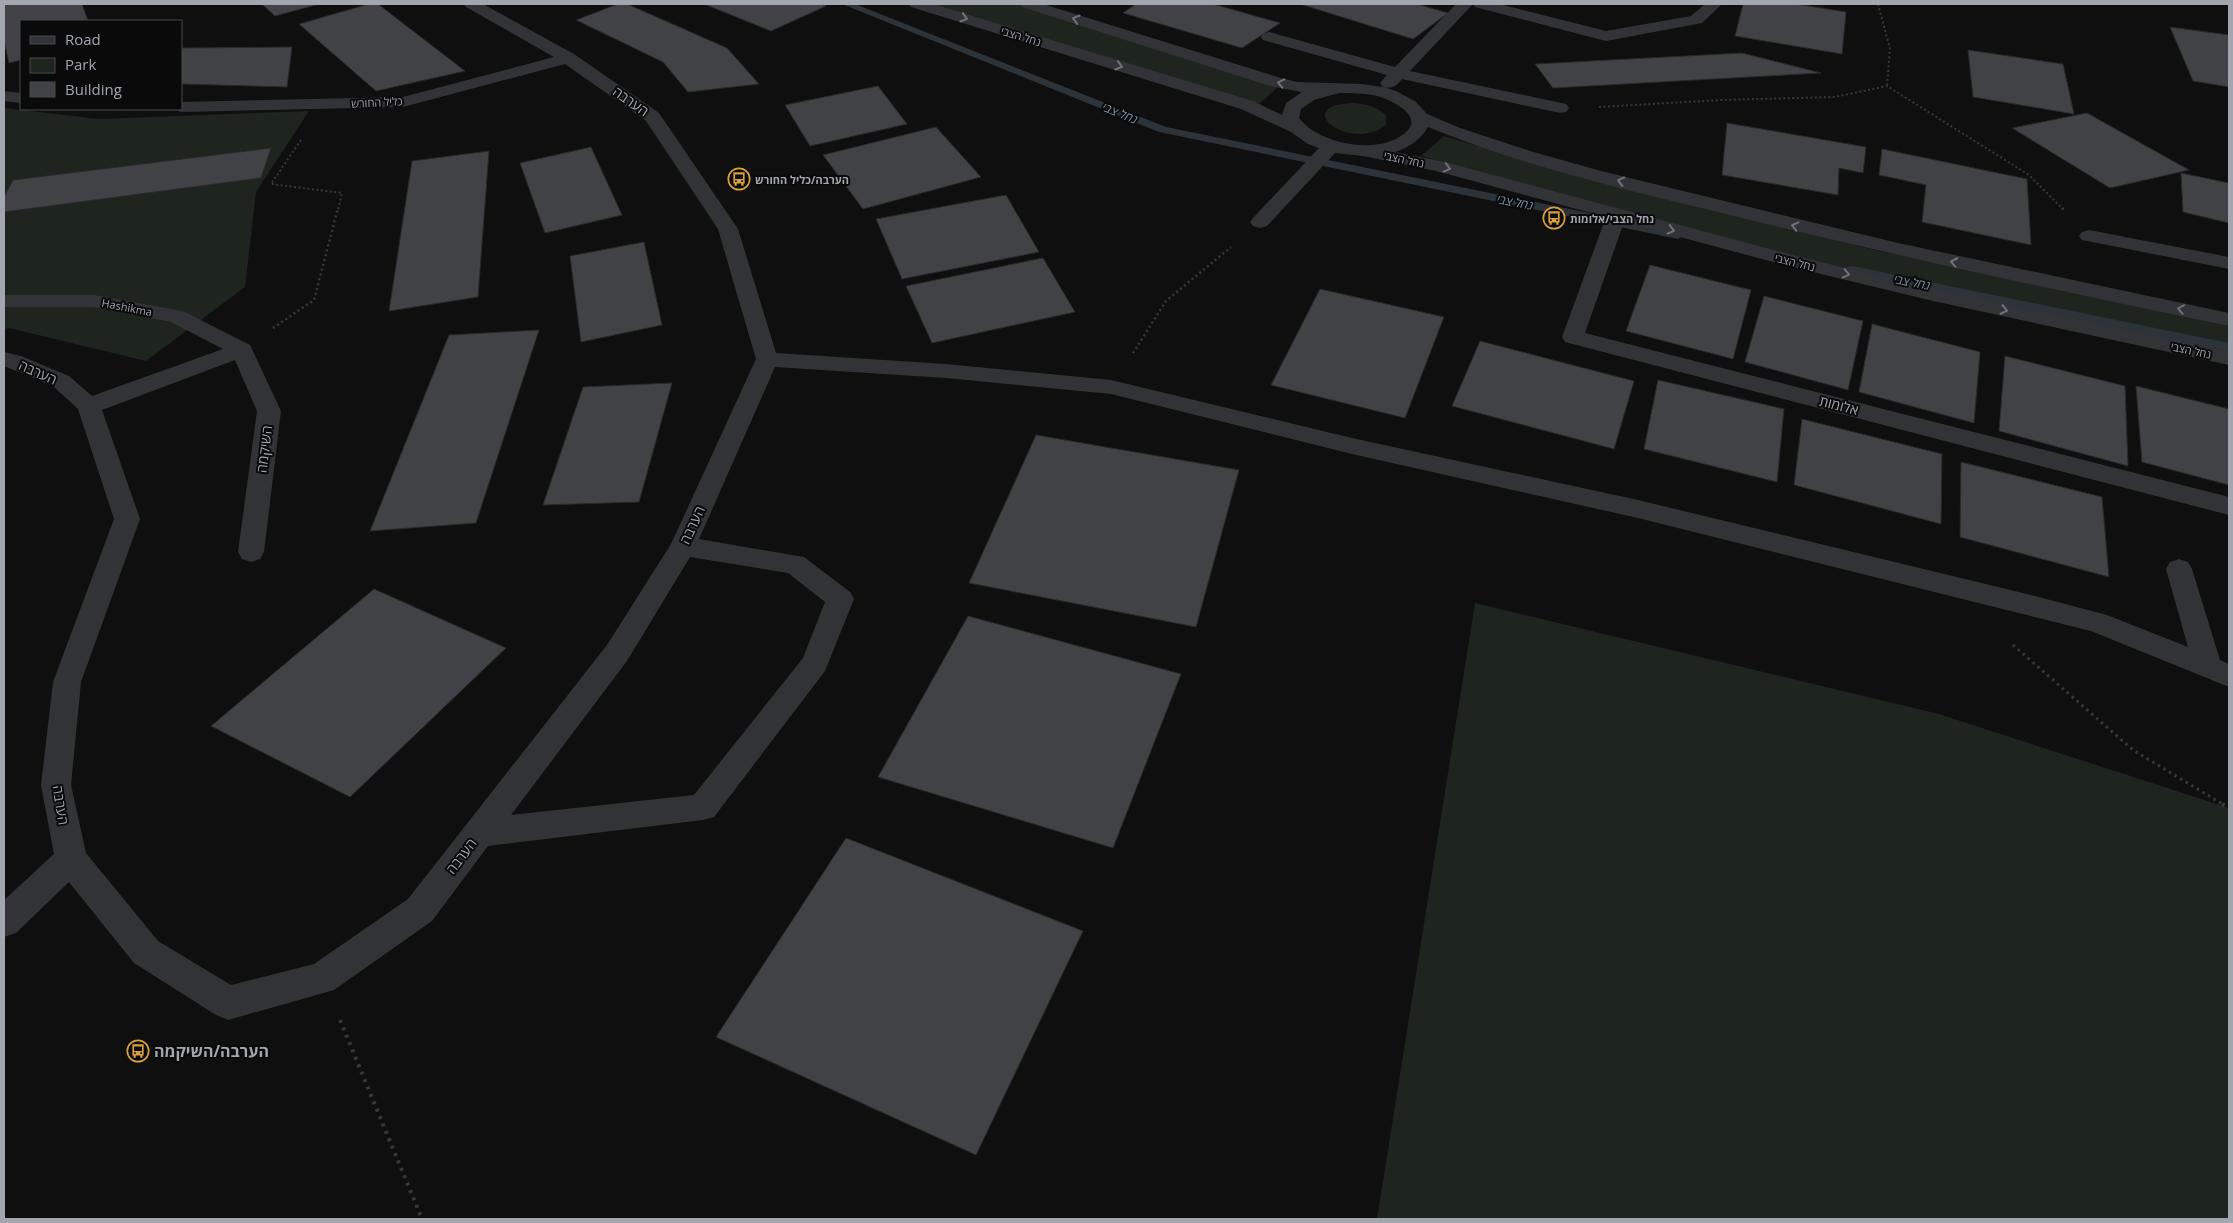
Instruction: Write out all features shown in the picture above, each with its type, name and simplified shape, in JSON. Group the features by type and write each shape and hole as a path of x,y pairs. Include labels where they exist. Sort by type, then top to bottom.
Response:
{"street":[{"name":"הערבה","path":"4,359 61,381 89,406 128,519 67,682 56,785 71,859 146,952 228,1003 322,978 420,910 618,653 683,546 768,359 728,228 653,117 568,58 472,4"},
{"name":"נחל הצבי","path":"917,4 1247,105 1330,147 1365,150 1438,166 1795,262 1915,291 2229,358"},
{"path":"1028,4 1276,82 1297,87 1360,88 1381,92 1398,98 1412,107 1420,118 1479,142 1526,156 1805,228 1935,258 2229,319"},
{"path":"1381,92 1465,4"},
{"path":"1481,4 1606,36 1696,20 1714,4"},
{"path":"1270,38 1398,73 1560,108"},
{"name":"כליל החורש","path":"182,107 403,102 568,58"},
{"path":"1294,128 1290,116 1293,106 1302,97 1330,89"},
{"path":"4,96 20,98"},
{"path":"1365,150 1397,146 1411,139 1419,129 1420,118"},
{"path":"1260,222 1330,147"},
{"name":"אלומות","path":"1617,215 1574,337 2229,506"},
{"path":"2089,236 2229,262"},
{"name":"Hashikma","path":"4,301 94,301 177,317 242,350"},
{"path":"89,406 242,350"},
{"name":"השיקמה","path":"242,350 269,411 251,552"},
{"path":"768,359 946,371 1111,387 1352,446 1638,509 1942,582 2098,622 2219,672"},
{"path":"478,833 703,807 815,663 840,599 795,564 683,546"},
{"path":"2179,568 2219,672"},
{"path":"4,922 71,859"}],"path":[{"path":"1878,4 1890,49 1887,86"},
{"path":"1560,108 1835,97 1887,86 2029,175 2089,236"},
{"path":"242,350 314,300 342,193 271,184 305,134"},
{"path":"1111,387 1166,302 1260,222"},
{"path":"2012,643 2133,750 2229,808"},
{"path":"322,978 422,1219"}],"green space":[{"path":"925,4 1017,4 1278,87 1257,106"},
{"path":"1355,103 1372,106 1383,112 1386,115 1386,125 1371,132 1356,134 1342,131 1332,125 1326,118 1326,111 1336,105"},
{"path":"4,108 99,119 309,111 256,192 245,287 146,361 9,328 4,329"},
{"path":"1444,136 1614,185 1879,251 2229,323 2229,353 1977,300 1789,256 1421,156"},
{"path":"1475,603 1939,714 2229,808 2229,1219 1377,1219"}],"building":[{"path":"4,4 82,4 88,20 20,20 20,60 9,63 4,41"},
{"path":"262,4 319,4 275,16"},
{"path":"369,4 378,4 465,71 376,91 299,24"},
{"path":"618,4 627,4 727,48 759,84 688,92 663,62 576,20"},
{"path":"704,4 821,4 826,6 771,31"},
{"path":"1136,4 1213,4 1280,23 1242,48 1123,13"},
{"path":"1417,4 1448,13 1413,39 1303,5"},
{"path":"1743,4 1796,4 1846,12 1842,54 1735,36"},
{"path":"2170,27 2229,35 2229,87 2193,81"},
{"path":"292,47 287,87 182,84 182,48"},
{"path":"1968,50 2063,64 2074,114 1973,97"},
{"path":"1742,53 1821,73 1553,88 1535,64"},
{"path":"878,86 907,124 810,146 785,105"},
{"path":"2087,113 2189,170 2110,188 2012,128"},
{"path":"1727,123 1866,147 1863,173 1839,168 1838,195 1722,175"},
{"path":"936,127 981,177 863,209 823,155"},
{"path":"591,147 622,215 545,233 520,163"},
{"path":"271,148 261,178 4,212 4,197 13,180"},
{"path":"1882,149 2027,179 2031,245 1922,222 1926,185 1879,175"},
{"path":"489,151 478,297 389,311 412,161"},
{"path":"2181,173 2229,183 2229,223 2183,212"},
{"path":"1006,195 1039,252 902,279 876,219"},
{"path":"644,242 662,325 581,342 570,256"},
{"path":"1043,258 1075,312 932,343 906,286"},
{"path":"1650,265 1751,290 1733,359 1626,331"},
{"path":"1320,289 1444,317 1405,418 1271,385"},
{"path":"1764,296 1863,321 1848,390 1745,362"},
{"path":"1872,324 1980,352 1974,423 1859,392"},
{"path":"539,330 476,523 370,531 449,335"},
{"path":"1480,341 1634,381 1614,449 1452,406"},
{"path":"2005,356 2125,386 2128,466 1999,431"},
{"path":"1658,380 1784,409 1777,482 1644,449"},
{"path":"672,383 639,502 543,505 583,387"},
{"path":"2136,386 2229,409 2229,485 2142,462"},
{"path":"1802,419 1942,454 1941,524 1794,485"},
{"path":"1036,435 1239,470 1196,627 969,583"},
{"path":"1961,462 2102,497 2109,577 1960,537"},
{"path":"374,589 506,648 350,797 211,726"},
{"path":"968,616 1181,674 1113,848 878,777"},
{"path":"846,838 1083,931 976,1155 716,1037"}],"waterway":[{"name":"נחל צבי","path":"847,4 1163,130 1678,235"},
{"name":"נחל צבי","path":"1852,270 2229,347"}],"place":[{"name":"הערבה/כליל החורש","path":"739,179"},
{"name":"נחל הצבי/אלומות","path":"1554,218"},
{"name":"הערבה/השיקמה","path":"138,1051"}]}
